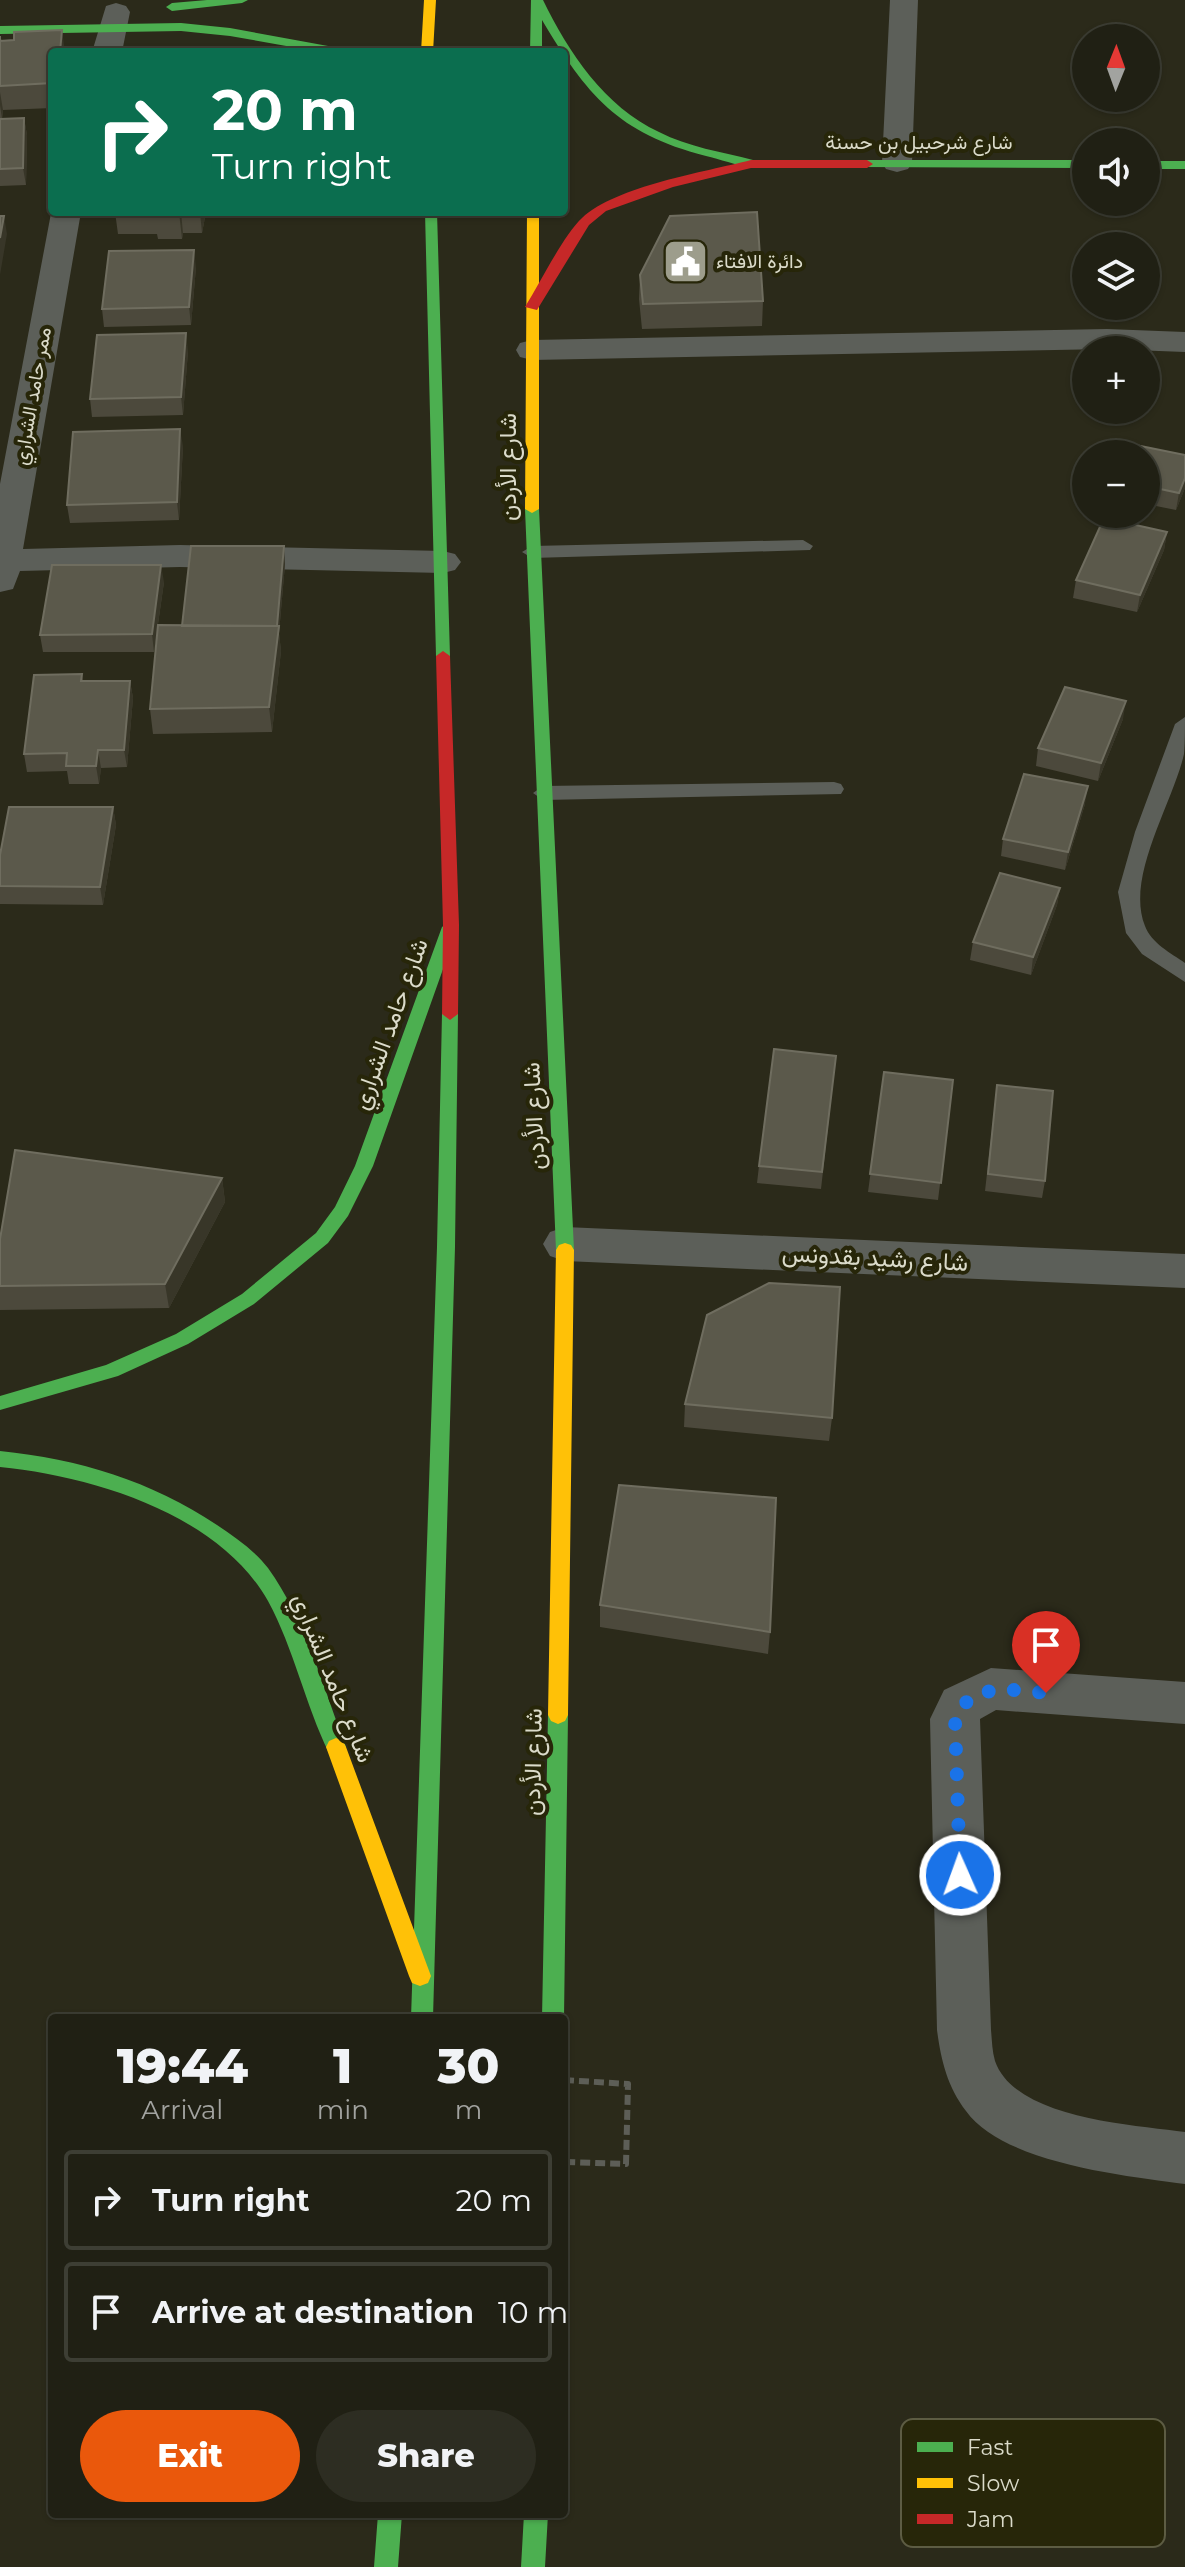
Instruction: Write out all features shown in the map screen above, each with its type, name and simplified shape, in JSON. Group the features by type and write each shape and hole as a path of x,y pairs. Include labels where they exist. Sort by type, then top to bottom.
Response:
{"main road":[{"path":"0,16 112,30 242,0"},
{"path":"427,48 430,0"},
{"path":"536,48 537,1"},
{"name":"شارع شرحبيل بن حسنة","path":"537,1 565,48"},
{"path":"0,30 181,27 230,32 317,48"},
{"name":"شارع شرحبيل بن حسنة","path":"568,53 603,97 626,119 653,134 751,164"},
{"name":"شارع شرحبيل بن حسنة","path":"532,307 584,223 602,208 669,184 751,164 1072,164"},
{"path":"1160,165 1185,165"},
{"path":"422,2014 446,1247 451,925 431,216"},
{"name":"شارع الأردن","path":"533,216 532,552 565,1244 553,2014"},
{"name":"شارع حامد الشراري","path":"0,1403 49,1393 132,1365 201,1329 254,1295 308,1253 341,1213 365,1166 451,925"},
{"name":"شارع حامد الشراري","path":"0,1459 60,1464 117,1480 165,1501 208,1527 248,1559 276,1596 424,1987"},
{"path":"386,2567 390,2518"},
{"path":"533,2567 536,2518"}],"street":[{"path":"897,163 904,0"},
{"name":"ممر حامد الشراري","path":"1,567 64,216"},
{"path":"532,350 1107,339 1185,342"},
{"path":"1,567 180,556 443,562"},
{"name":"شارع رشيد بقدونس","path":"565,1244 1185,1271"},
{"path":"1185,1703 991,1689 961,1705 955,1719 964,2030 972,2073 996,2107 1042,2132 1185,2158"}],"lane":[{"path":"532,552 803,546"},
{"path":"1185,724 1146,832 1129,892 1134,928 1150,949 1185,974"},
{"path":"543,793 834,789"}],"path":[{"path":"568,2080 628,2084 626,2164 568,2162"}],"building":[{"path":"62,30 60,48 48,48 48,83 0,86 0,41 14,40 14,32"},
{"path":"24,118 23,168 0,169 0,119"},
{"path":"757,212 763,301 643,304 640,275 670,216"},
{"path":"0,216 4,216 0,238"},
{"path":"194,250 189,307 102,309 109,251"},
{"path":"186,333 181,397 90,399 97,335"},
{"path":"180,429 177,502 67,505 73,432"},
{"path":"1160,450 1185,455 1185,478 1179,493 1160,489"},
{"path":"1099,528 1149,528 1167,532 1140,595 1076,580"},
{"path":"191,546 284,546 277,626 182,626"},
{"path":"52,565 161,565 152,634 40,635"},
{"path":"158,625 279,626 269,707 150,709"},
{"path":"82,674 81,681 130,681 124,750 98,750 96,766 66,766 67,753 24,754 34,675"},
{"path":"1065,687 1126,701 1101,763 1038,748"},
{"path":"1024,774 1088,786 1068,852 1003,839"},
{"path":"9,807 113,807 100,887 0,886 0,855"},
{"path":"1000,873 1060,888 1033,957 973,942"},
{"path":"774,1049 836,1056 822,1172 759,1166"},
{"path":"884,1072 953,1080 941,1183 870,1174"},
{"path":"997,1085 1053,1091 1045,1181 988,1174"},
{"path":"15,1150 222,1178 165,1284 0,1286 0,1239"},
{"path":"769,1283 840,1287 832,1418 685,1404 707,1315"},
{"path":"619,1485 776,1498 770,1632 600,1605"}],"traffic: fast":[{"path":"172,7 242,0"},
{"path":"536,48 537,0"},
{"path":"537,1 565,48"},
{"path":"0,30 181,27 230,32 317,48"},
{"path":"568,52 600,95 634,124 665,140 749,163"},
{"path":"867,164 1072,164"},
{"path":"1160,165 1185,165"},
{"path":"431,216 443,656"},
{"path":"532,509 565,1250"},
{"path":"0,1403 111,1371 182,1339 248,1299 322,1238 342,1211 364,1166 450,927"},
{"path":"422,2014 446,1247 450,1014"},
{"path":"0,1459 86,1473 139,1491 190,1518 240,1552 261,1574 284,1613 336,1747"},
{"path":"553,2014 558,1715"},
{"path":"386,2567 390,2518"},
{"path":"533,2567 536,2518"}],"traffic: slow":[{"path":"427,48 430,0"},
{"path":"532,509 533,216"},
{"path":"558,1715 565,1250"},
{"path":"336,1747 420,1976"}],"traffic: jam":[{"path":"532,307 584,223 602,208 669,184 751,164 867,164"},
{"path":"443,656 451,925 450,1014"}],"place":[{"name":"دائرة الافتاء","path":"685,261"}],"route":[{"path":"960,1875 955,1719 961,1705 991,1689 1046,1693"}]}
